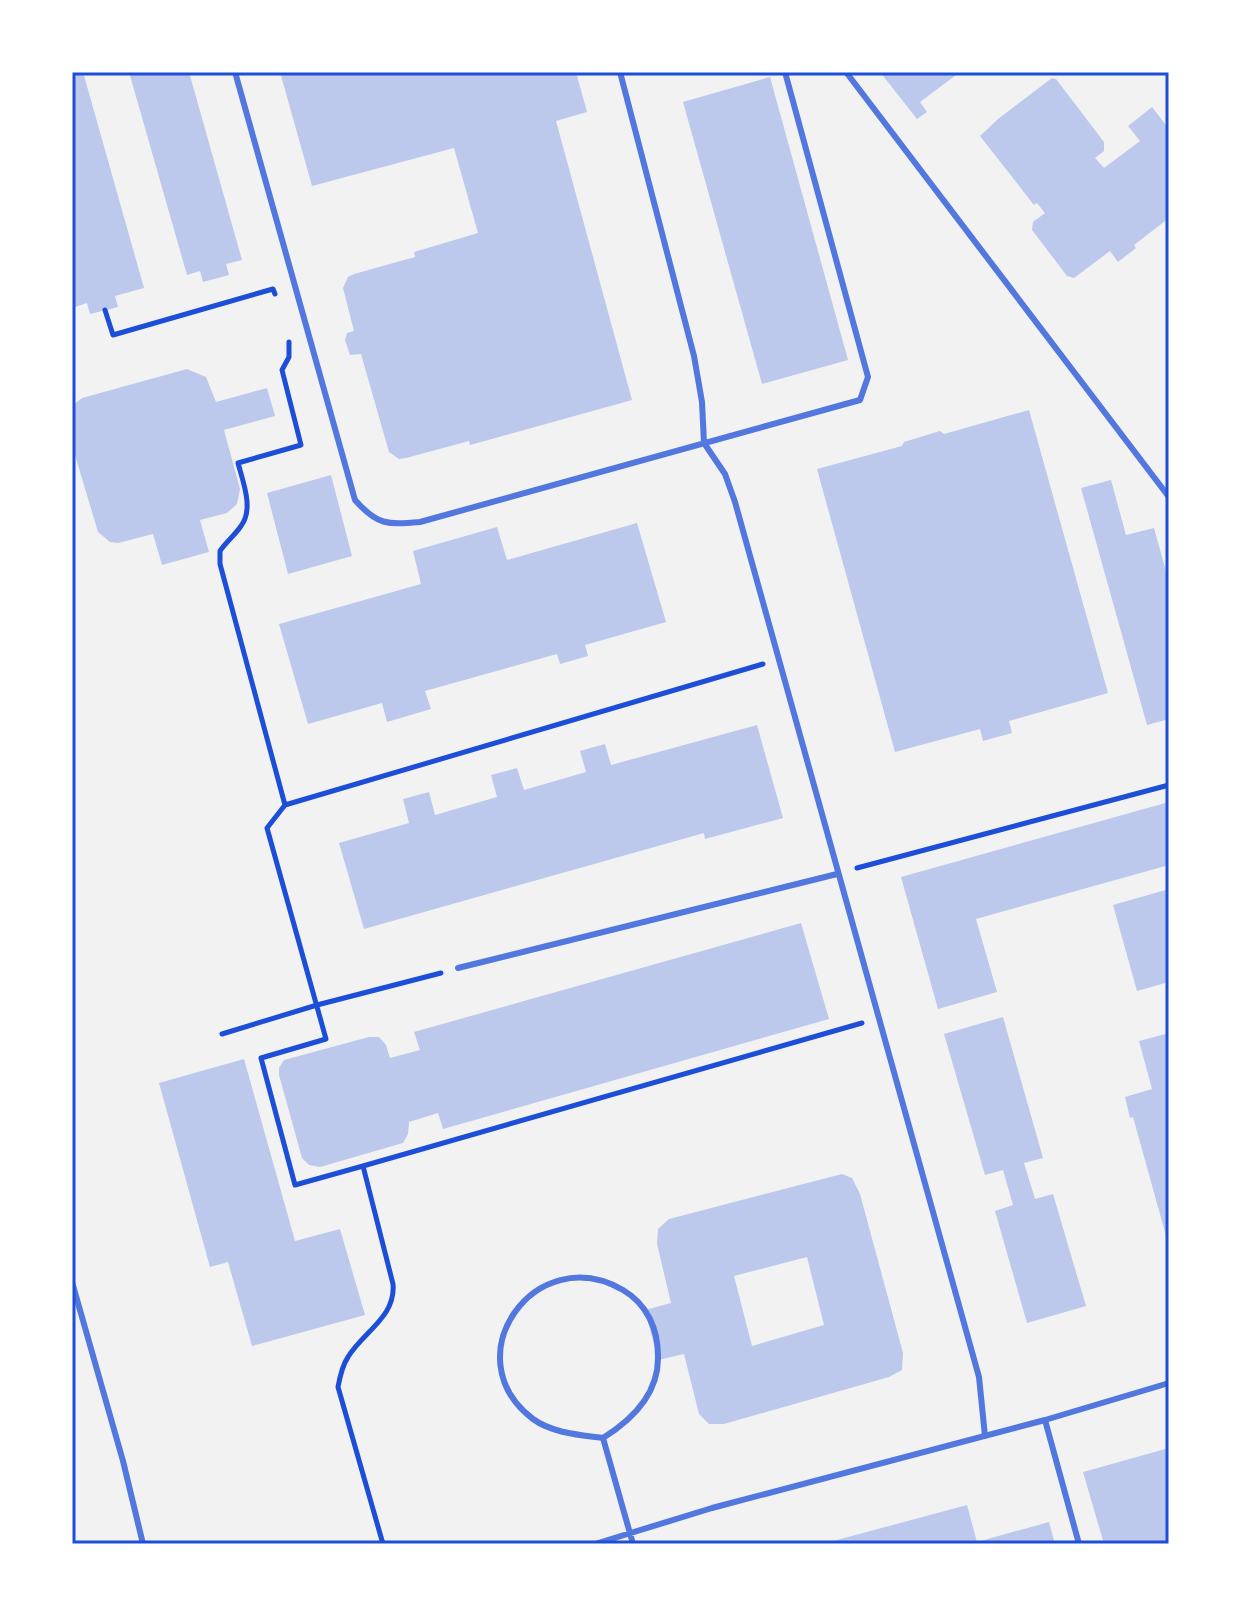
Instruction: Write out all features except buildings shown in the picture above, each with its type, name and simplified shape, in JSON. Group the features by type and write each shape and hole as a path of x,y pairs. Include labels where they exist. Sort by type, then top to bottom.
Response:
{"lane":[{"path":"235,72 355,500 371,518 392,524 420,522 860,400 868,377 785,72"},
{"path":"621,72 694,356 702,402 704,443 725,474 735,502 780,659 837,874 979,1377 985,1436"},
{"path":"846,72 1169,497"},
{"path":"458,968 837,874"},
{"path":"579,1277 606,1280 634,1296 656,1332 658,1360 645,1401 626,1424 603,1438 568,1433 534,1420 510,1395 500,1362 502,1334 513,1311 532,1293 555,1280 579,1277"},
{"path":"72,1282 123,1461 143,1544"},
{"path":"595,1544 712,1508 1045,1420 1169,1383"},
{"path":"1045,1420 1079,1544"},
{"path":"603,1438 633,1544"}],"path":[{"path":"105,310 113,335 273,289 277,302"},
{"path":"285,805 220,564 220,551 241,527 246,516 247,501 238,463 301,445 282,370 289,357 289,341"},
{"path":"780,659 285,805 267,828 326,1039 261,1058 295,1185 878,1018"},
{"path":"837,874 1169,785"},
{"path":"222,1034 458,968"},
{"path":"363,1166 381,1230 394,1297 390,1308 348,1356 338,1387 383,1544"}]}
